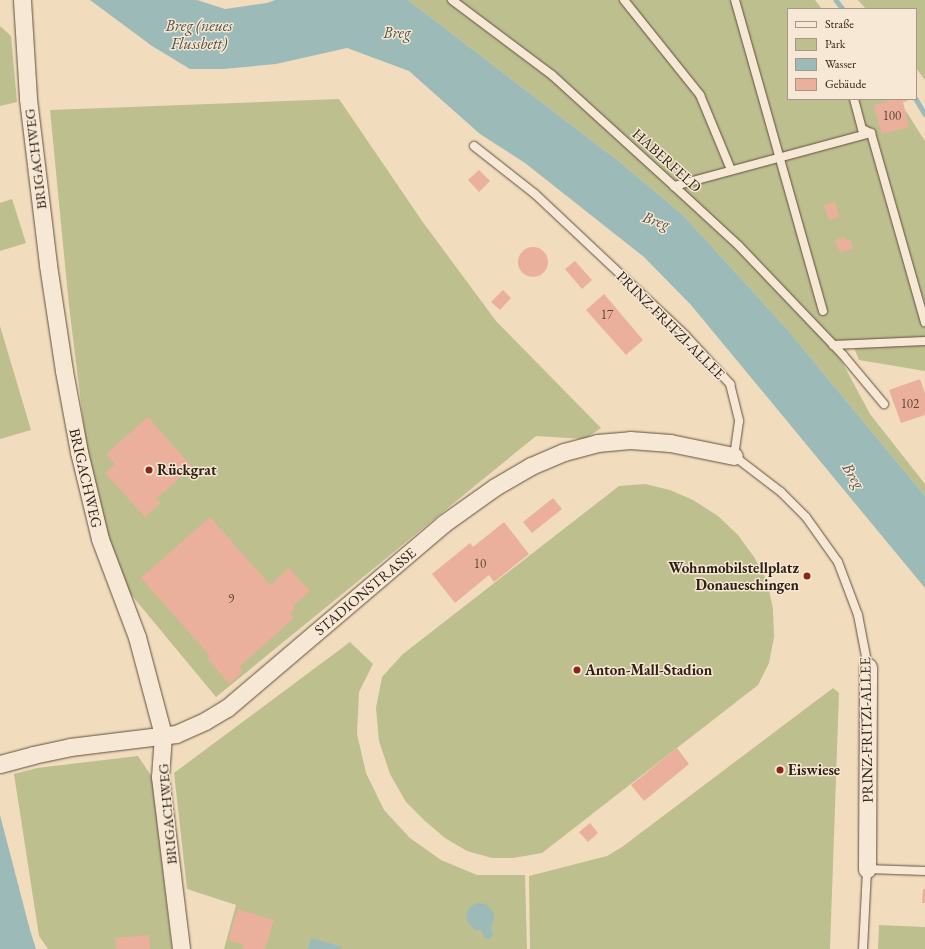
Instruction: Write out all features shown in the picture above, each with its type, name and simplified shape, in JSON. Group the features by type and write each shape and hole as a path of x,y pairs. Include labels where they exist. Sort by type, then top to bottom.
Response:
{"street":[{"name":"BRIGACHWEG","path":"22,0 28,99 36,169 64,371 78,444 100,539 137,637 163,735 160,777 181,949"},
{"name":"STADIONSTRASSE","path":"7,762 70,747 176,734 205,721 227,708 443,524 495,487 531,466 564,452 597,443 630,440 670,443 734,456"},
{"name":"PRINZ-FRITZI-ALLEE","path":"867,869 868,668"}],"lane":[{"name":"HABERFELD","path":"452,0 552,75 739,246 833,345 884,404"},
{"path":"624,0 700,95 732,170"},
{"path":"735,0 823,311"},
{"path":"854,100 862,129 872,133"},
{"path":"674,186 872,133"},
{"path":"872,133 925,322"},
{"name":"PRINZ-FRITZI-ALLEE","path":"474,146 535,194 685,335 730,384 739,421 734,456 781,492 806,517 838,562 858,615 868,668"},
{"path":"833,345 925,341"},
{"path":"867,869 925,871"},
{"name":"PRINZ-FRITZI-ALLEE","path":"863,949 867,869"}],"green space":[{"path":"408,0 815,0 821,8 787,8 787,100 899,100 925,141 925,371 859,360 853,345 833,345 870,414 925,484 925,496 786,328 683,215 621,163"},
{"path":"858,0 925,0 925,80 917,69 917,8 865,8"},
{"path":"0,26 11,36 17,102 0,106"},
{"path":"339,99 422,221 496,321 601,428 585,439 536,436 216,697 124,586 103,522 86,443 69,306 50,110"},
{"path":"12,199 26,243 0,251 0,203"},
{"path":"0,326 31,430 0,439"},
{"name":"Anton-Mall-Stadion","path":"645,484 670,490 693,500 718,516 738,535 754,557 767,581 773,609 774,637 769,663 758,685 542,853 513,858 492,858 467,851 445,838 406,802 390,774 379,741 376,708 382,677 403,654 619,486"},
{"path":"350,642 373,664 359,692 357,734 366,773 384,810 410,838 441,860 477,875 525,875 527,949 224,949 236,905 187,889 174,773"},
{"name":"Eiswiese","path":"833,688 839,693 830,949 530,949 529,876 607,856 622,847"},
{"path":"138,756 152,777 172,949 48,949 39,936 14,774 37,768"},
{"path":"879,925 925,927 925,949 878,949"}],"water":[{"name":"Breg","path":"90,0 197,0 225,9 267,3 275,0 408,0 621,163 683,215 786,328 925,496 925,588 691,305 644,257 525,163 480,134 409,71 347,48 276,64 223,69 190,69 152,46"},
{"path":"0,815 30,930 36,949 0,949"},
{"path":"477,903 486,904 494,913 494,920 491,927 493,935 489,939 484,937 481,930 475,930 467,921 466,915 470,907"},
{"path":"311,938 342,947 342,949 308,949"}],"building":[{"path":"886,100 908,101 903,102 909,127 882,134 874,105 887,102"},
{"path":"479,170 490,181 479,192 468,180"},
{"path":"835,202 839,217 829,220 824,205"},
{"path":"845,237 846,240 850,239 853,249 840,252 835,240"},
{"path":"533,247 544,251 548,262 544,273 533,277 522,273 518,262 522,251"},
{"path":"575,261 592,280 582,289 565,269"},
{"path":"503,290 511,298 500,310 491,302"},
{"path":"604,294 643,340 626,355 586,310"},
{"path":"920,379 925,393 925,415 901,423 889,390"},
{"name":"Rückgrat","path":"148,417 192,467 156,499 161,503 145,517 105,473 115,464 106,454"},
{"path":"553,498 562,509 532,533 523,522"},
{"path":"210,517 270,585 289,568 310,591 293,606 295,609 290,613 294,618 239,667 243,671 229,684 207,658 210,656 141,578"},
{"path":"504,522 529,554 494,582 489,575 455,603 432,574 470,543 473,547"},
{"path":"677,748 689,764 644,801 631,785"},
{"path":"590,823 598,833 588,842 579,832"},
{"path":"923,889 925,889 925,903 922,903"},
{"path":"238,909 274,920 265,949 243,949 244,945 228,940"},
{"path":"149,935 150,949 116,949 115,938"}],"waterway":[{"path":"836,0 842,8"},
{"path":"917,100 925,114"}],"place":[{"name":"Rückgrat","path":"149,470"},
{"name":"Wohnmobilstellplatz Donaueschingen","path":"807,576"},
{"name":"Anton-Mall-Stadion","path":"577,670"},
{"name":"Eiswiese","path":"780,770"}],"water label":[{"name":"Breg (neues Flussbett)","path":"199,35"}]}
